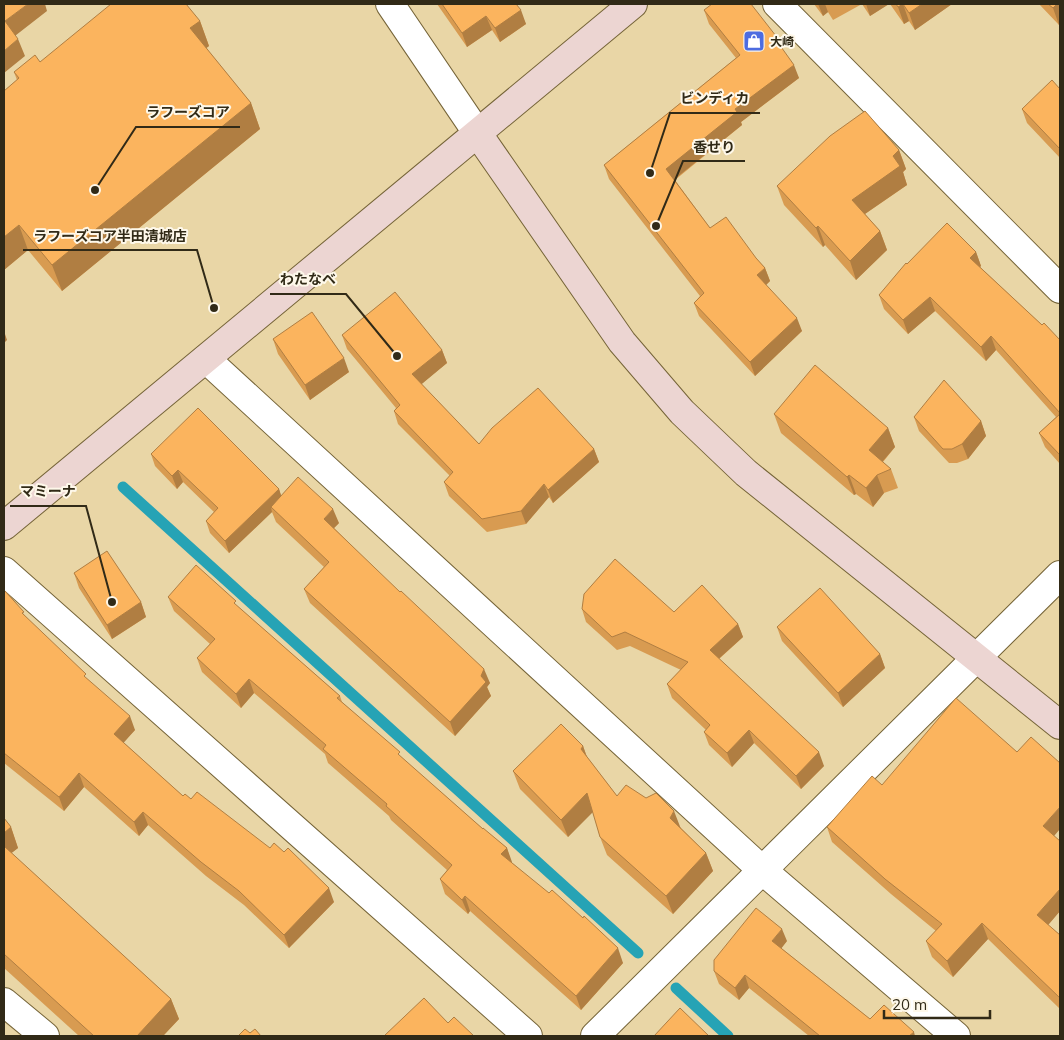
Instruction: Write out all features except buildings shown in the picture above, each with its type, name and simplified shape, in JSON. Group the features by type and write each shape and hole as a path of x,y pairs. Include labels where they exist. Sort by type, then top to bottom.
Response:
{"street":[{"path":"390,4 622,342 682,412 746,473 1060,724"},
{"path":"4,526 633,4"},
{"path":"777,4 1060,289"},
{"path":"206,359 762,870 956,1036"},
{"path":"4,571 528,1036"},
{"path":"596,1036 1060,575"},
{"path":"4,1002 45,1036"}],"waterway":[{"path":"123,487 638,953"},
{"path":"676,988 728,1036"}],"place":[{"name":"大崎","path":"754,41"},
{"name":"ビンディカ","path":"650,173"},
{"name":"ラフーズコア","path":"95,190"},
{"name":"香せり","path":"656,226"},
{"name":"ラフーズコア半田清城店","path":"214,308"},
{"name":"わたなべ","path":"397,356"},
{"name":"マミーナ","path":"112,602"}]}
